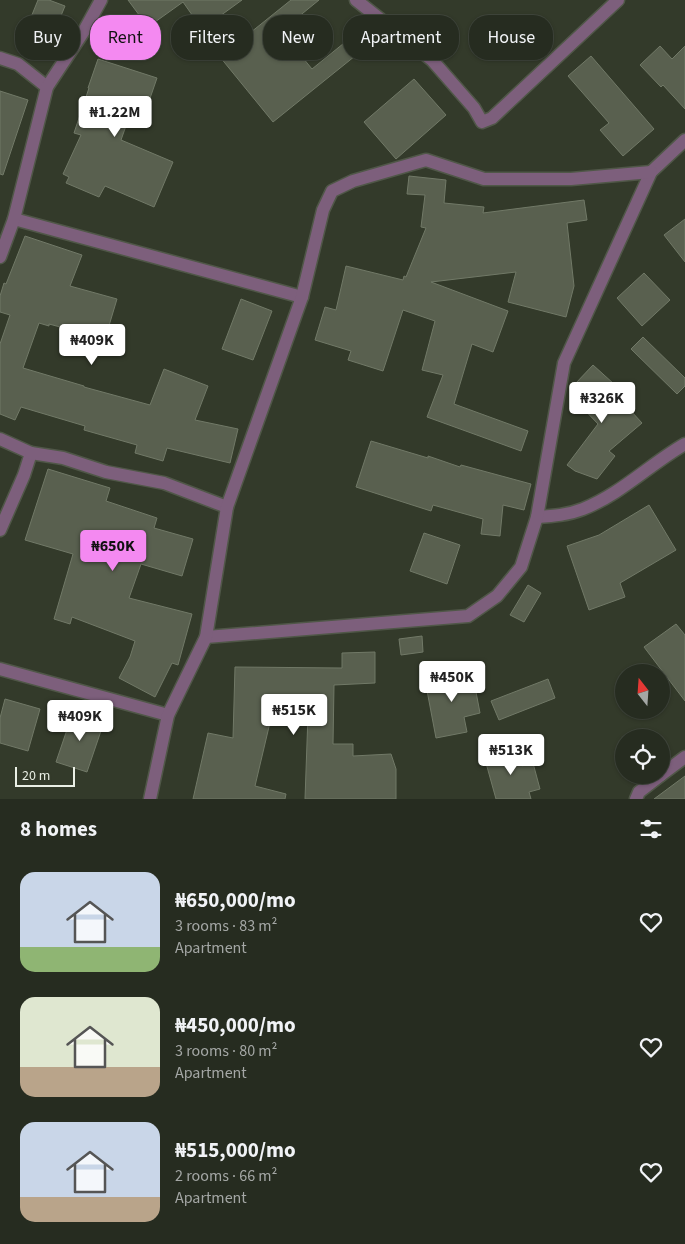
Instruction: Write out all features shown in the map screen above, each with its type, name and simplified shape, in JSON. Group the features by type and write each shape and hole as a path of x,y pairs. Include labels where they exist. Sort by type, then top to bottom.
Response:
{"street":[{"path":"0,257 14,219 47,87 84,31 101,0"},
{"path":"356,0 432,60 474,108 482,122 492,118 618,0"},
{"path":"0,58 18,64 47,87"},
{"path":"206,637 468,616 497,596 521,567 537,517 564,363 651,172 685,140"},
{"path":"150,799 168,714 206,637 227,506 302,297 323,210 332,192 353,181 426,160 484,179 571,180 651,172"},
{"path":"14,219 302,297"},
{"path":"0,439 31,452 63,458 106,472 164,483 227,506"},
{"path":"537,517 564,515 584,509 612,494 685,444"},
{"path":"0,530 24,475 31,452"},
{"path":"0,669 168,714"},
{"path":"670,768 685,757"},
{"path":"636,799 639,792 649,784"}],"building":[{"path":"38,0 49,0 65,6 61,15 32,15"},
{"path":"128,0 242,0 221,15 192,15 183,2 161,18 161,15 139,15"},
{"path":"291,0 319,0 301,15 272,15"},
{"path":"263,22 263,60 305,60 312,69 323,60 333,60 333,52 343,44 343,60 350,60 273,122 222,60 253,60 253,31"},
{"path":"660,46 672,59 685,46 685,109 663,85 661,87 640,65"},
{"path":"591,56 654,129 623,156 600,130 609,123 568,76"},
{"path":"98,60 157,78 147,107 134,103 121,140 173,162 154,207 105,186 99,197 66,183 69,177 63,174 81,135 74,133"},
{"path":"414,79 446,115 396,159 364,122"},
{"path":"0,91 28,100 3,175 0,174"},
{"path":"409,176 446,180 444,203 484,207 483,213 584,200 587,220 567,223 574,286 566,317 508,302 516,272 431,282 508,311 493,352 472,344 454,404 528,431 521,451 427,417 443,375 422,370 435,321 403,310 383,371 348,360 351,351 315,340 325,307 336,310 346,266 403,280 404,276 406,277 426,228 421,227 425,195 407,194"},
{"path":"685,219 685,262 664,235"},
{"path":"25,236 82,255 70,286 117,299 105,339 39,323 23,368 150,405 164,369 208,386 195,420 238,429 230,463 167,448 163,461 135,453 137,445 84,430 85,426 21,407 15,420 0,414 0,344 10,315 0,312 0,296"},
{"path":"644,273 670,300 642,326 617,298"},
{"path":"241,299 272,311 253,360 222,349"},
{"path":"643,337 685,378 685,386 677,394 631,349"},
{"path":"593,365 614,384 610,388 642,423 609,451 615,456 597,479 575,471 567,465 598,424 578,403 587,395 575,384"},
{"path":"371,441 428,458 428,456 460,467 461,465 531,484 524,510 503,505 500,536 481,534 483,519 433,505 431,511 356,487"},
{"path":"48,469 110,488 106,501 157,518 154,528 193,539 182,576 141,564 129,598 192,614 178,665 172,663 155,697 119,678 130,657 135,641 72,617 70,624 54,619 73,554 25,540"},
{"path":"649,505 676,550 620,583 625,597 589,610 567,546 599,535"},
{"path":"424,533 460,545 447,584 410,571"},
{"path":"528,585 541,593 524,622 510,615"},
{"path":"676,624 685,635 685,701 670,681 670,664 657,664 644,647"},
{"path":"422,636 423,652 401,655 399,639"},
{"path":"375,652 375,683 334,685 333,744 353,744 353,756 391,754 396,769 396,799 305,799 308,715 272,714 255,786 286,794 285,799 193,799 208,733 233,738 235,667 342,668 342,653"},
{"path":"472,671 480,713 464,717 467,732 436,738 425,680"},
{"path":"548,679 555,698 499,720 491,701"},
{"path":"5,699 40,709 28,751 0,743 0,718"},
{"path":"73,712 104,722 87,772 56,762"},
{"path":"517,747 522,766 533,763 540,789 529,792 531,799 496,799 486,763 486,756"},
{"path":"685,776 685,799 654,799"}]}
